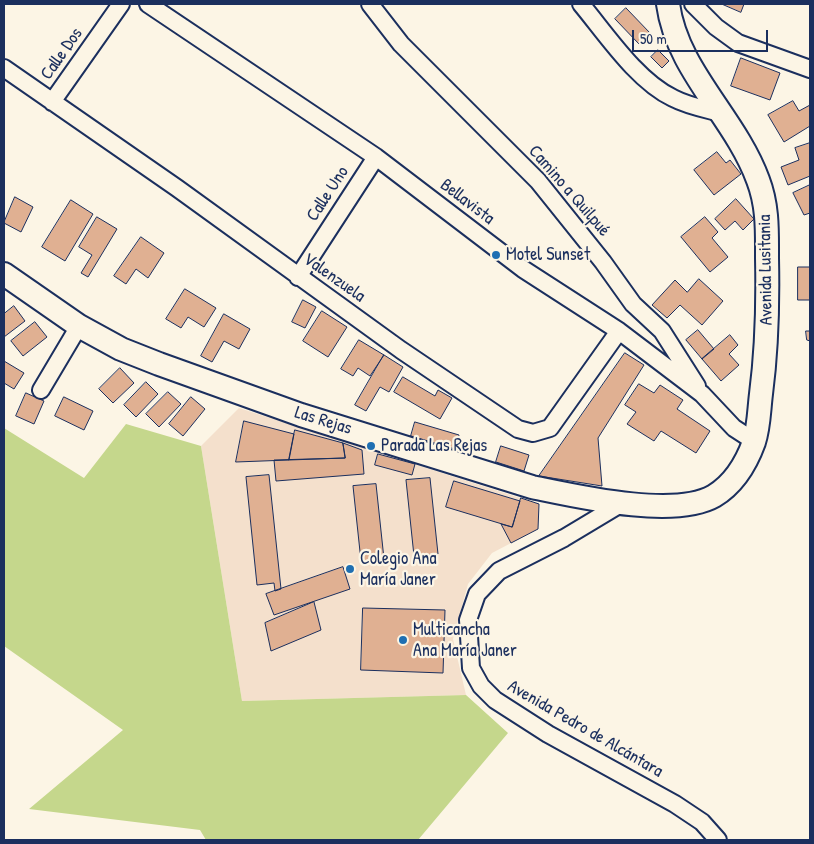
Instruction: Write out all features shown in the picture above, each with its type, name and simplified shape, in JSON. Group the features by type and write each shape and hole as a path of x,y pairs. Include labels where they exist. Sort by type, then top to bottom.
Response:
{"street":[{"name":"Calle Dos","path":"52,102 121,4"},
{"name":"Bellavista","path":"148,4 376,157 523,269 619,331 702,394 734,428 754,441"},
{"name":"Camino a Quilpué","path":"370,4 401,44 538,181 603,262 633,304 662,331 702,394"},
{"path":"581,4 627,59 653,86 672,98 693,106 721,113"},
{"name":"Avenida Lusitania","path":"668,4 670,23 678,47 749,157 759,182 767,213 767,337 754,441"},
{"path":"693,4 716,27 738,43 810,69"},
{"name":"Valenzuela","path":"4,68 177,188 298,277 518,429 540,433 550,428 619,331"},
{"name":"Calle Uno","path":"298,277 376,157"},
{"name":"Las Rejas","path":"4,274 79,326 121,349 158,364 301,415 532,487 624,502 676,506 712,496 728,486 740,471 754,441"},
{"path":"41,390 79,326"},
{"name":"Avenida Pedro de Alcántara","path":"624,502 564,538 499,571 477,594 468,620 471,668 480,686 495,700 548,734 675,804 702,822 718,840"}],"shaded area":[{"name":"Colegio Ana María Janer","path":"239,408 539,504 538,529 492,553 468,584 453,639 466,695 242,701 201,446"}],"green space":[{"path":"126,424 201,446 242,701 466,695 508,733 418,840 206,840 200,830 29,809 123,730 4,646 4,428 84,478"}],"building":[{"path":"722,4 744,4 741,12"},
{"path":"626,8 650,33 639,44 615,19"},
{"path":"658,50 669,61 662,68 651,57"},
{"path":"741,58 780,73 770,100 731,86"},
{"path":"793,101 799,111 810,105 810,126 784,142 768,115"},
{"path":"810,143 810,176 788,185 781,167 799,160 795,148"},
{"path":"717,152 726,163 730,160 741,174 714,195 694,170"},
{"path":"810,185 810,213 804,215 793,193"},
{"path":"15,197 33,207 21,232 4,223"},
{"path":"736,199 754,219 743,230 735,221 725,230 715,219"},
{"path":"71,200 93,214 65,261 42,247"},
{"path":"97,217 117,229 88,277 81,273 92,255 79,247"},
{"path":"705,217 718,232 712,238 728,257 710,272 681,237"},
{"path":"141,237 164,253 148,278 136,269 126,284 114,276"},
{"path":"798,267 810,267 810,300 798,300"},
{"path":"699,279 723,301 702,325 680,305 667,318 652,305 675,280 687,292"},
{"path":"185,289 216,308 204,327 188,317 181,328 166,319"},
{"path":"303,300 316,307 305,328 292,322"},
{"path":"14,306 25,321 4,337 4,314"},
{"path":"322,311 347,327 328,357 303,341"},
{"path":"224,314 250,329 239,349 224,341 212,362 201,356"},
{"path":"35,322 47,337 23,356 11,341"},
{"path":"698,330 714,349 702,359 686,340"},
{"path":"806,331 810,331 810,341 807,340"},
{"path":"730,335 738,345 729,354 739,365 721,381 702,359"},
{"path":"359,340 384,355 370,376 358,368 353,376 341,369"},
{"path":"625,353 644,365 598,438 602,486 539,476"},
{"path":"384,355 403,367 389,392 380,387 366,411 355,405"},
{"path":"4,361 24,373 14,389 4,383"},
{"path":"120,368 134,383 113,403 99,389"},
{"path":"403,377 435,396 438,390 452,398 440,419 394,392"},
{"path":"146,382 158,394 136,417 124,405"},
{"path":"639,384 654,393 660,385 683,400 677,409 710,431 696,453 661,431 654,441 627,424 636,412 625,405"},
{"path":"168,392 181,404 159,427 146,414"},
{"path":"26,393 44,401 34,424 16,416"},
{"path":"64,397 93,411 84,430 55,416"},
{"path":"191,397 205,409 183,436 169,424"},
{"path":"244,421 294,434 289,460 236,462"},
{"path":"415,422 459,435 455,449 411,436"},
{"path":"295,430 343,443 345,458 289,460"},
{"path":"343,443 362,450 364,474 276,481 274,460 345,458"},
{"path":"501,446 529,455 524,471 496,462"},
{"path":"378,454 415,464 412,475 375,465"},
{"path":"269,475 281,589 275,591 274,583 257,585 246,477"},
{"path":"430,478 438,554 414,556 406,480"},
{"path":"454,481 520,501 512,527 446,507"},
{"path":"376,484 384,559 361,561 353,486"},
{"path":"521,498 539,504 538,529 511,543 501,524 512,527"},
{"path":"343,567 350,589 274,615 266,594"},
{"path":"314,602 321,630 271,651 265,623"},
{"name":"Multicancha Ana María Janer","path":"363,608 445,610 443,673 361,670"}],"place":[{"name":"Motel Sunset","path":"496,255"},
{"name":"Parada Las Rejas","path":"371,446"},
{"name":"Colegio Ana María Janer","path":"350,569"},
{"name":"Multicancha Ana María Janer","path":"403,640"}]}
